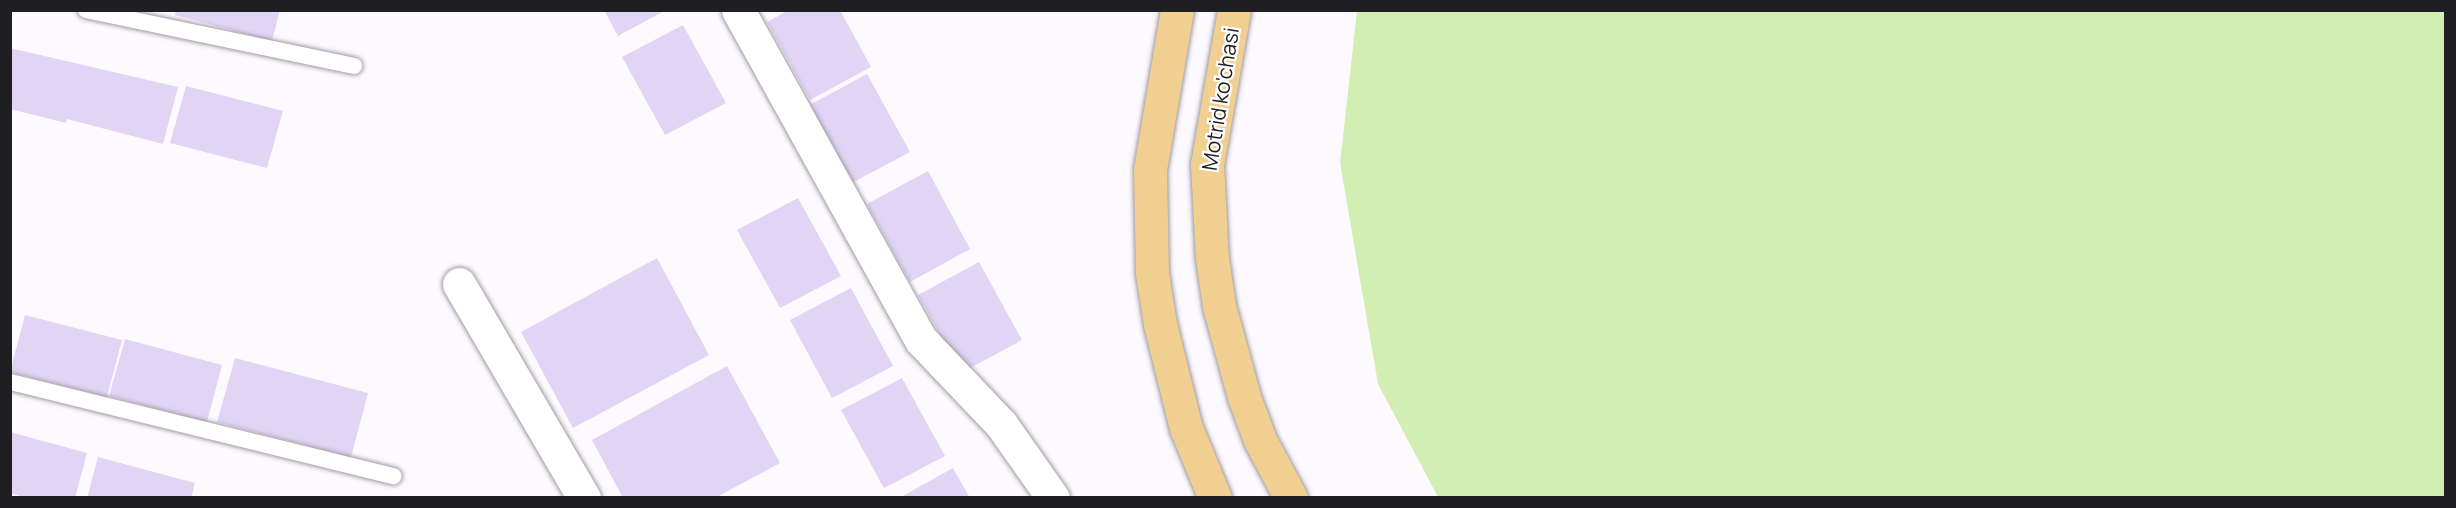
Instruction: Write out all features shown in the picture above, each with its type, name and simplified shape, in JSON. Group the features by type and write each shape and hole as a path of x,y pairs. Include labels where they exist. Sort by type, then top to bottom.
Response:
{"main road":[{"path":"1177,10 1150,170 1152,273 1162,334 1186,428 1215,498"},
{"name":"Motrid ko'chasi","path":"1234,10 1207,164 1212,258 1219,306 1244,397 1260,440 1291,498"}],"street":[{"path":"738,10 921,340 1001,424 1053,498"},
{"path":"459,284 584,498"}],"lane":[{"path":"86,10 354,66"},
{"path":"10,382 394,476"}],"green space":[{"path":"1357,11 2445,11 2445,497 1438,497 1378,384 1340,163"}],"building":[{"path":"176,10 280,10 272,41 175,15"},
{"path":"604,10 666,10 618,36"},
{"path":"789,10 840,10 871,67 810,100 767,22"},
{"path":"683,25 726,103 665,135 622,57"},
{"path":"10,48 178,87 163,144 67,119 66,123 10,109"},
{"path":"867,74 910,152 848,185 806,107"},
{"path":"186,86 283,111 267,168 170,143"},
{"path":"928,171 970,249 910,282 867,204"},
{"path":"798,198 841,276 780,308 737,230"},
{"path":"657,258 709,355 573,428 521,332"},
{"path":"979,262 1022,340 961,373 918,295"},
{"path":"851,288 893,366 832,398 790,320"},
{"path":"25,315 122,340 107,397 10,372"},
{"path":"125,339 222,365 207,422 109,396"},
{"path":"235,358 368,393 351,457 217,422"},
{"path":"727,366 780,463 715,498 623,498 592,440"},
{"path":"902,378 945,456 884,488 841,410"},
{"path":"10,432 87,453 75,498 27,498 10,493"},
{"path":"98,457 195,483 191,498 87,498"},
{"path":"953,468 970,498 899,498"}]}
